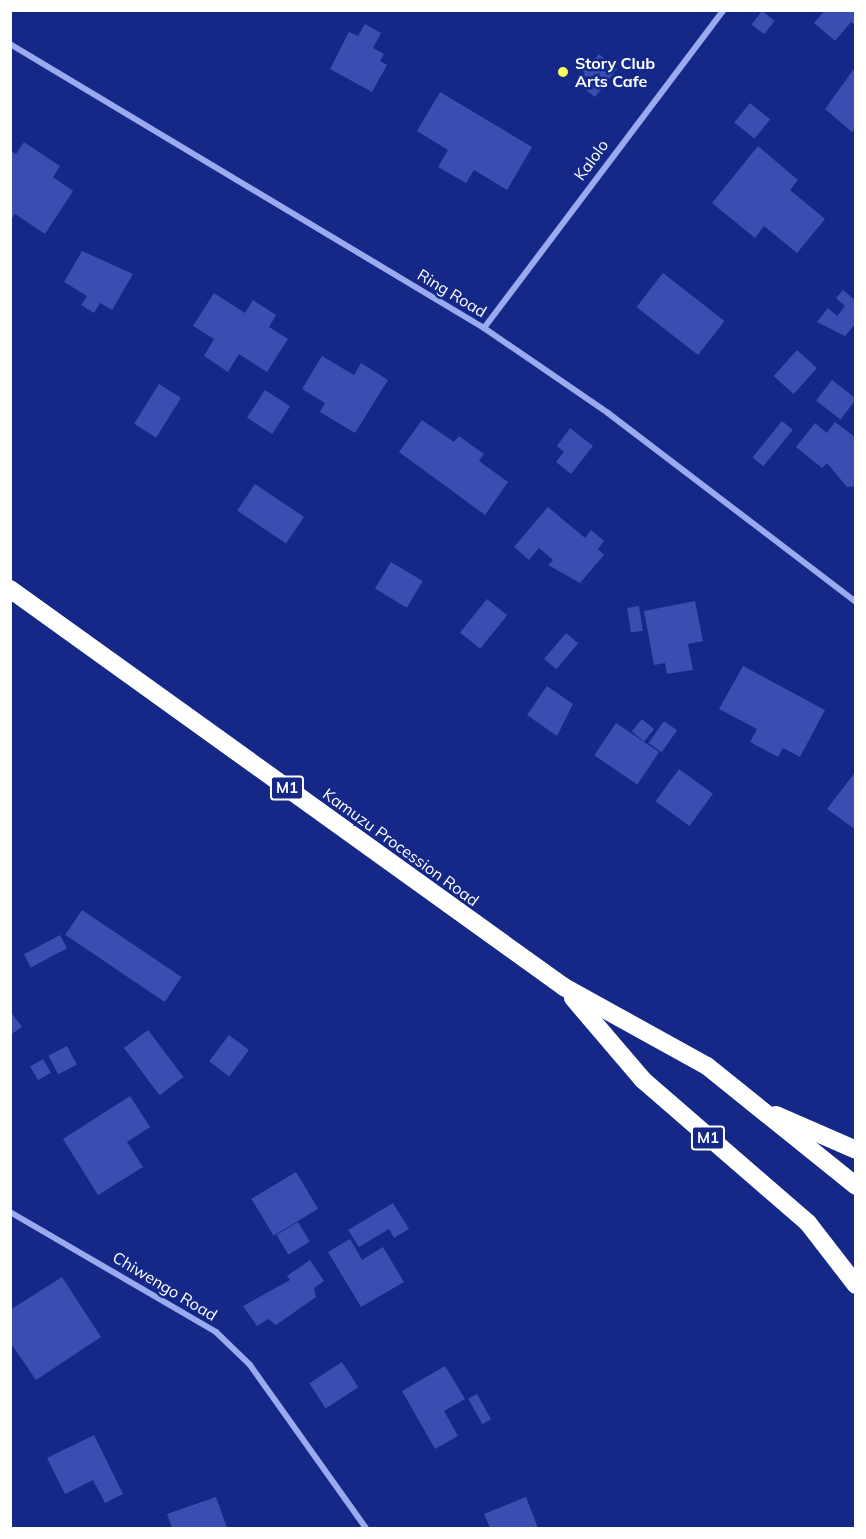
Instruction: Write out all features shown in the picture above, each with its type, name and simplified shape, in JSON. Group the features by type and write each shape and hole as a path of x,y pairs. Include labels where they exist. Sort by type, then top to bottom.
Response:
{"highway":[{"name":"Kamuzu Procession Road","path":"11,589 564,987 706,1066 855,1186"},
{"name":"Kamuzu Procession Road","path":"564,987 643,1080 808,1223 855,1285"},
{"path":"753,1104 855,1150"}],"street":[{"name":"Kalolo","path":"484,328 724,10"},
{"name":"Ring Road","path":"10,44 484,328 608,413 855,602"},
{"name":"Chiwengo Road","path":"10,1212 216,1332 250,1365 366,1528"}],"building":[{"path":"825,10 856,10 856,26 851,22 835,41 814,23"},
{"path":"762,11 775,21 764,34 752,24"},
{"path":"365,24 381,33 373,48 384,54 380,61 387,65 372,92 330,69 349,32 358,36"},
{"path":"599,54 617,69 595,97 577,83 585,73 578,67 586,57 593,62"},
{"path":"856,66 856,128 852,132 825,109"},
{"path":"440,92 532,147 507,190 474,170 466,183 438,167 448,150 417,131"},
{"path":"750,103 770,119 754,139 734,122"},
{"path":"24,142 60,166 53,177 73,191 45,234 15,214 10,221 10,150 16,154"},
{"path":"758,146 798,180 790,190 825,219 797,253 764,226 755,238 712,203"},
{"path":"82,251 133,274 112,310 100,303 94,313 81,305 87,296 64,282"},
{"path":"663,273 724,321 698,355 637,307"},
{"path":"843,290 856,301 856,323 845,336 817,322 828,308 837,316 845,306 836,298"},
{"path":"214,293 245,313 253,300 276,315 269,327 288,339 267,372 239,354 228,372 204,356 214,339 193,326"},
{"path":"797,350 817,368 794,394 774,376"},
{"path":"322,356 354,375 361,363 388,380 355,433 320,412 325,403 302,389"},
{"path":"832,380 856,399 840,420 816,400"},
{"path":"159,384 181,398 156,438 134,424"},
{"path":"265,390 290,406 272,434 247,418"},
{"path":"422,420 454,442 459,436 484,454 479,461 508,482 485,515 399,452"},
{"path":"782,421 793,430 763,466 752,458"},
{"path":"835,422 856,438 856,486 847,487 827,463 822,468 796,447 815,423 827,433"},
{"path":"570,428 593,446 571,474 556,462 564,452 557,446"},
{"path":"255,484 304,517 286,544 237,511"},
{"path":"548,507 585,538 591,530 604,541 598,549 604,555 580,583 548,565 553,560 539,548 529,560 514,547"},
{"path":"391,562 423,581 407,608 375,589"},
{"path":"487,599 507,615 480,649 460,632"},
{"path":"695,601 703,641 688,644 693,670 667,674 665,663 654,665 644,611"},
{"path":"639,606 643,631 631,633 627,608"},
{"path":"566,633 578,643 556,669 544,659"},
{"path":"743,666 825,710 800,757 783,748 778,757 750,742 757,729 719,709"},
{"path":"547,686 573,704 557,736 527,715"},
{"path":"642,719 654,729 644,742 632,731"},
{"path":"664,721 677,730 662,752 649,743"},
{"path":"616,723 659,752 637,784 594,755"},
{"path":"679,769 713,794 689,826 655,801"},
{"path":"856,771 856,830 827,809"},
{"path":"82,910 181,977 165,1002 65,935"},
{"path":"60,935 67,948 31,967 24,954"},
{"path":"10,1011 22,1027 10,1035"},
{"path":"148,1030 184,1077 160,1095 124,1048"},
{"path":"229,1035 249,1050 229,1076 209,1061"},
{"path":"67,1046 77,1065 58,1074 48,1056"},
{"path":"43,1059 51,1073 38,1080 30,1066"},
{"path":"130,1096 150,1127 127,1142 143,1167 98,1195 63,1139"},
{"path":"296,1172 318,1209 274,1236 251,1199"},
{"path":"393,1203 409,1229 394,1238 389,1229 359,1247 348,1230"},
{"path":"298,1222 310,1242 288,1255 277,1235"},
{"path":"350,1239 362,1260 383,1247 404,1282 361,1307 328,1252"},
{"path":"310,1260 324,1281 314,1288 316,1297 276,1325 268,1319 257,1326 243,1306 290,1280 287,1276"},
{"path":"62,1277 101,1337 36,1380 10,1342 10,1310"},
{"path":"342,1362 358,1387 326,1408 309,1383"},
{"path":"445,1366 465,1399 444,1411 458,1436 435,1449 402,1391"},
{"path":"477,1394 491,1419 482,1424 468,1399"},
{"path":"94,1435 123,1494 105,1503 93,1480 65,1494 47,1458"},
{"path":"216,1497 227,1528 172,1528 167,1514"},
{"path":"526,1497 538,1528 490,1528 484,1514"}],"place":[{"name":"Story Club Arts Cafe","path":"563,72"}]}
